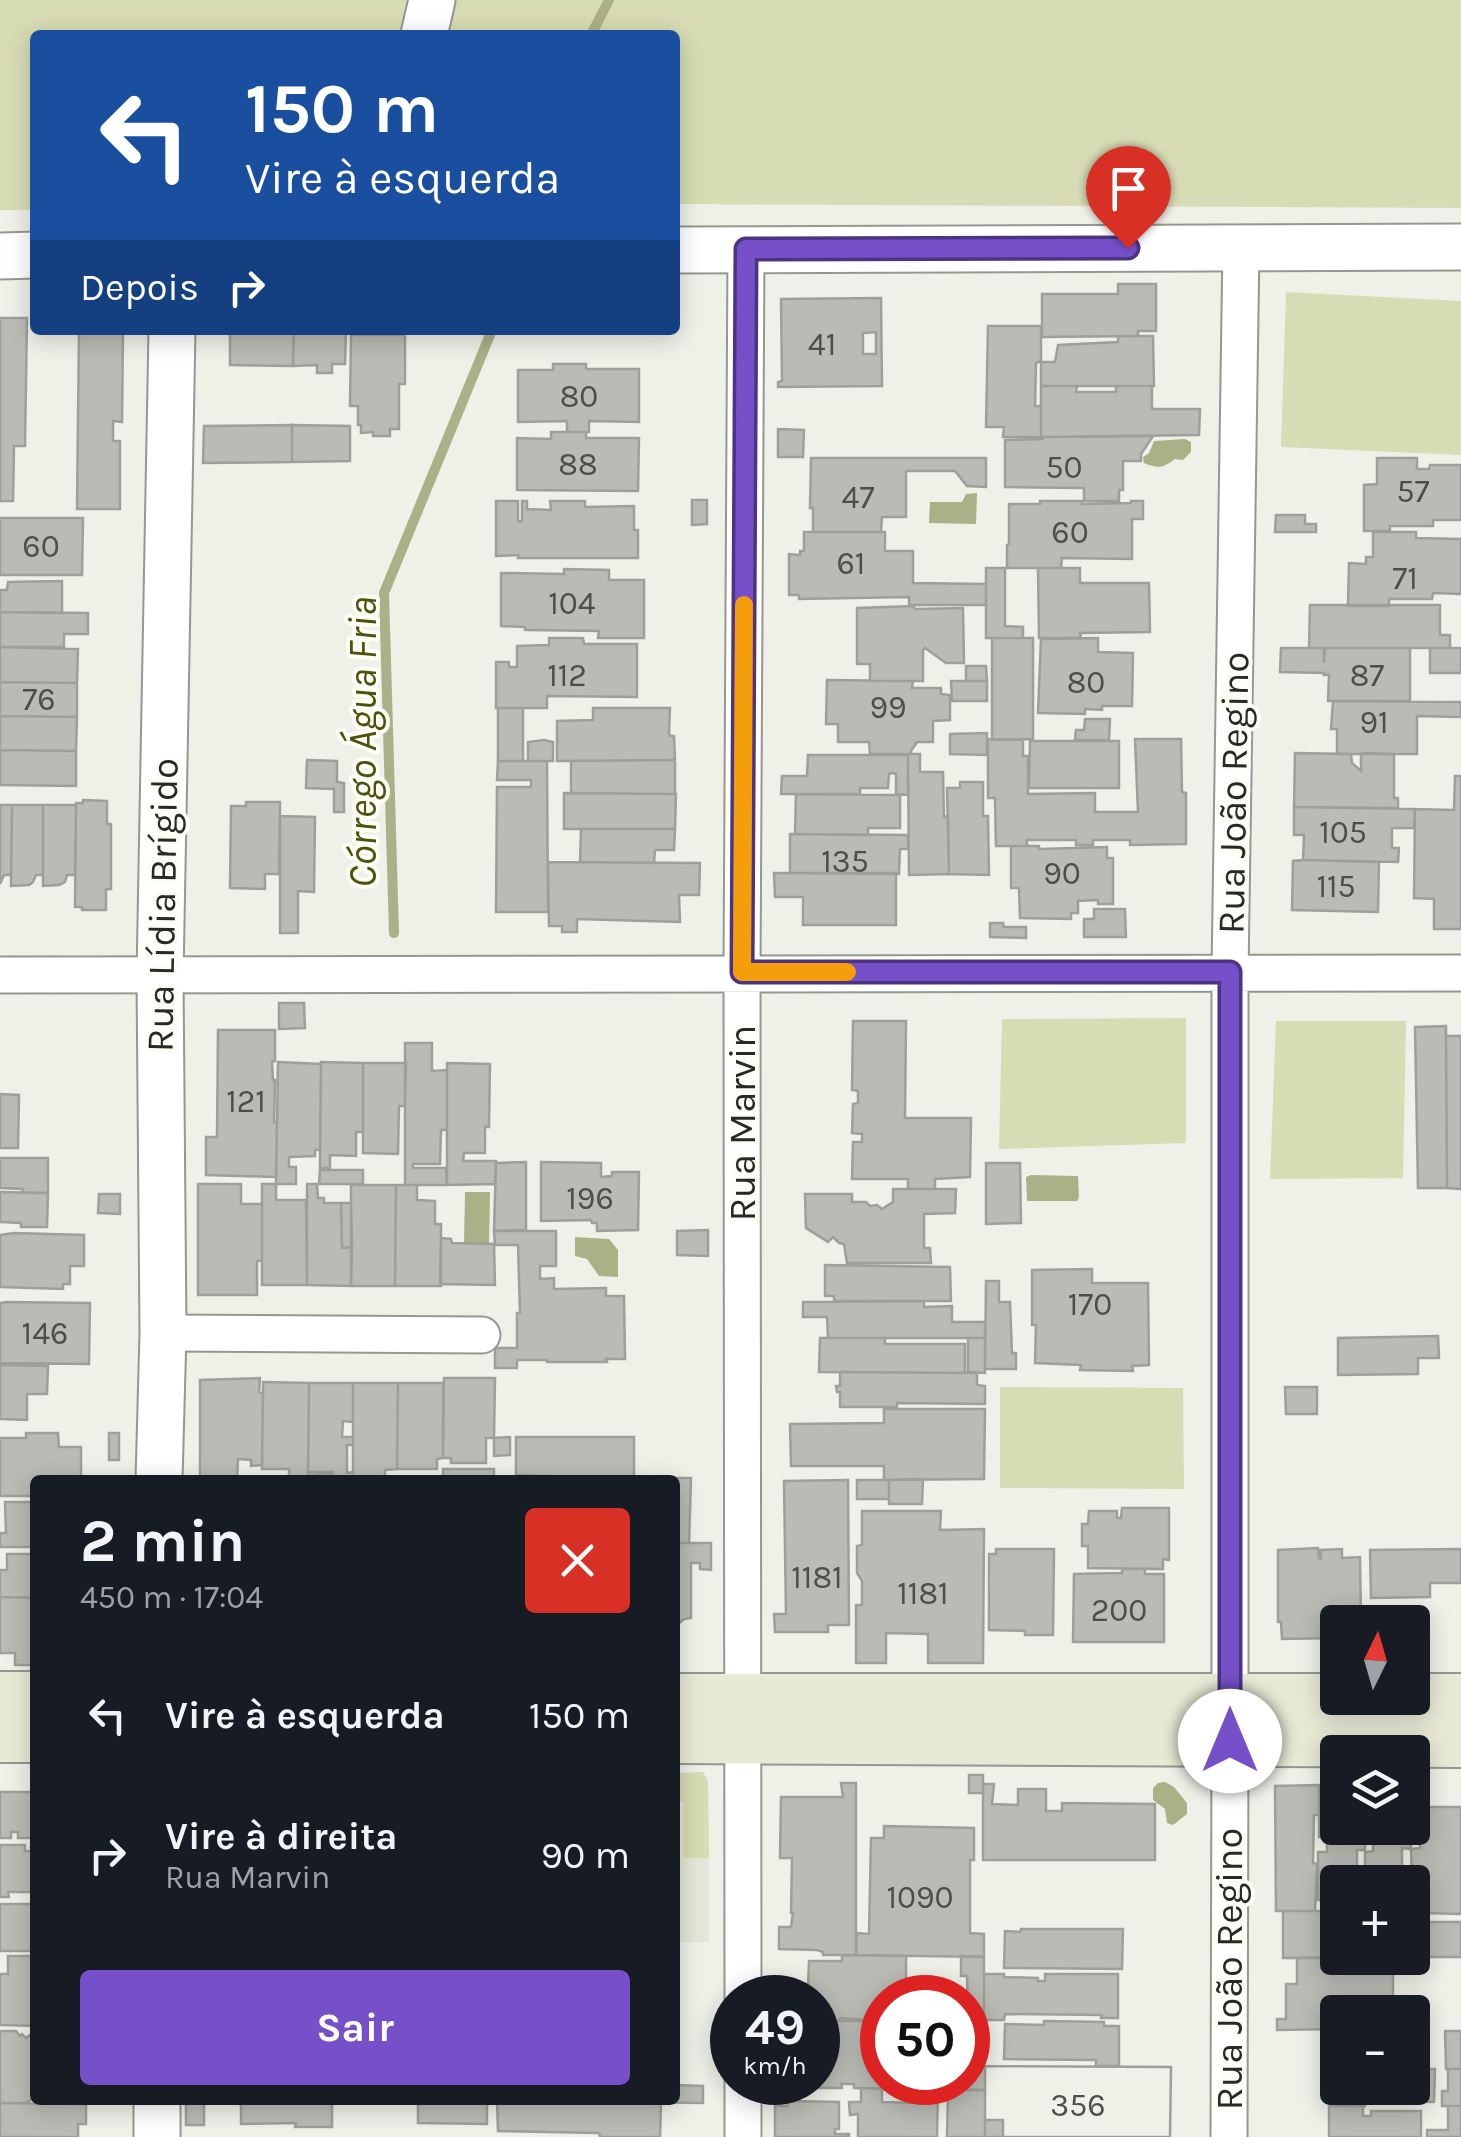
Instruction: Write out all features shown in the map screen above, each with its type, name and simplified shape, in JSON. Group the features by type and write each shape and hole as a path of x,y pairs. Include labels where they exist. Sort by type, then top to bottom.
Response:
{"main road":[{"path":"0,1697 30,1697"},
{"path":"680,1737 743,1719 1230,1720 1461,1699"},
{"path":"680,1700 743,1719"},
{"path":"1230,1720 1461,1742"},
{"path":"0,1737 30,1737"}],"street":[{"path":"425,30 432,0"},
{"name":"Rua João Regino","path":"1229,2137 1230,972 1242,247"},
{"path":"680,250 1461,247"},
{"name":"Rua Marvin","path":"743,1975 746,249"},
{"path":"0,256 30,256"},
{"name":"Rua Lídia Brígido","path":"159,1475 163,1333 160,976 172,335"},
{"path":"0,975 1461,973"},
{"path":"163,1333 482,1335"},
{"path":"157,2105 157,2137"},
{"path":"743,2105 743,2137"}],"shaded area":[{"path":"0,0 1461,0 1461,208 680,204 680,30 30,30 30,210 0,210"},
{"path":"1286,292 1461,301 1461,455 1281,447"},
{"path":"1154,441 1191,442 1191,452 1183,460 1175,459 1160,467 1144,463 1143,457"},
{"path":"977,493 976,524 929,523 930,502 962,502 966,494"},
{"path":"1186,1018 1186,1143 999,1149 1002,1019"},
{"path":"1276,1021 1406,1021 1403,1178 1270,1179"},
{"path":"1078,1176 1077,1201 1027,1201 1026,1177"},
{"path":"465,1192 490,1192 489,1243 464,1243"},
{"path":"575,1237 609,1239 618,1250 618,1277 599,1276 587,1259 575,1256"},
{"path":"1000,1387 1183,1388 1184,1489 1000,1488"},
{"path":"703,1772 708,1781 709,1942 680,1942 680,1773"},
{"path":"703,1772 708,1781 709,1858 683,1858 680,1773"},
{"path":"1165,1782 1187,1803 1187,1814 1173,1825 1167,1823 1165,1809 1153,1800 1153,1788"}],"building":[{"path":"1118,284 1156,284 1156,331 1138,331 1138,336 1042,337 1042,294 1118,294"},
{"path":"881,298 882,386 778,387 782,381 781,299","holes":["876,332 876,354 863,354 863,333"]},
{"path":"0,318 27,318 25,446 14,446 13,501 0,501"},
{"path":"988,326 1041,326 1035,406 1041,406 1041,437 1003,437 1004,427 986,427"},
{"path":"79,335 123,335 122,422 113,421 113,441 120,441 120,509 77,509"},
{"path":"230,335 294,335 293,366 230,365"},
{"path":"294,335 346,335 345,364 332,364 332,373 317,373 317,365 293,366"},
{"path":"351,335 405,335 405,384 399,384 399,429 390,429 390,436 361,433 358,406 350,406"},
{"path":"1118,336 1153,336 1154,386 1041,386 1041,362 1055,362 1058,345 1118,342"},
{"path":"553,364 586,364 586,369 639,369 639,422 589,421 589,432 567,432 567,421 518,422 518,370 553,370"},
{"path":"1041,386 1077,386 1076,392 1116,392 1116,386 1152,386 1152,409 1200,409 1199,435 1041,437"},
{"path":"292,425 350,426 350,461 292,462"},
{"path":"292,425 292,462 203,463 204,426"},
{"path":"778,429 804,430 803,457 778,457"},
{"path":"551,432 586,432 586,438 639,438 638,491 517,490 517,438 551,439"},
{"path":"1153,436 1141,454 1141,461 1123,461 1119,501 1084,501 1084,488 1005,487 1005,440"},
{"path":"811,458 986,458 986,487 967,486 955,471 906,471 906,517 882,517 881,532 813,532"},
{"path":"1377,458 1417,458 1417,469 1461,465 1461,520 1433,520 1433,526 1390,526 1390,531 1364,531 1364,485 1377,484"},
{"path":"692,500 707,500 707,524 692,525"},
{"path":"496,501 518,501 518,521 522,521 522,501 527,501 527,509 551,510 550,501 585,501 585,507 634,506 638,558 496,556"},
{"path":"1143,501 1143,519 1132,519 1132,559 1062,558 1061,568 1007,568 1009,504"},
{"path":"1276,515 1305,515 1305,524 1316,524 1316,532 1275,532"},
{"path":"0,518 83,518 82,575 0,575"},
{"path":"804,532 885,532 885,551 913,551 913,583 986,584 986,605 909,605 909,597 799,599 799,595 789,595 789,554 800,555 804,551"},
{"path":"1373,532 1416,532 1416,538 1461,539 1461,594 1389,599 1389,606 1348,606 1349,563 1366,564 1366,557 1373,557"},
{"path":"986,568 1005,568 1005,626 1023,627 1023,638 986,638"},
{"path":"1038,568 1080,568 1080,583 1149,583 1150,632 1039,638"},
{"path":"564,569 609,570 609,580 644,580 644,638 598,638 599,631 501,626 501,573 564,574"},
{"path":"62,581 62,613 0,612 0,590 7,590 8,582"},
{"path":"1310,605 1440,605 1440,635 1450,635 1450,648 1309,648"},
{"path":"857,608 963,608 964,663 946,663 925,648 923,681 870,681 870,664 857,664"},
{"path":"0,612 88,613 88,634 64,634 64,647 0,647"},
{"path":"549,638 583,638 584,644 637,644 637,697 547,696 547,708 496,708 496,662 509,662 509,667 517,667 517,646 549,645"},
{"path":"992,638 1033,638 1033,739 992,740"},
{"path":"1098,638 1098,652 1133,653 1132,706 1102,706 1102,710 1085,709 1085,714 1038,713 1041,639"},
{"path":"0,647 78,649 77,683 0,682"},
{"path":"1281,648 1324,648 1324,663 1325,648 1410,648 1410,701 1328,701 1329,675 1280,672"},
{"path":"1430,648 1461,648 1461,673 1430,673"},
{"path":"966,666 986,666 987,681 966,681"},
{"path":"827,680 913,681 912,688 941,688 941,694 950,695 950,720 933,721 933,742 917,742 911,754 870,754 869,742 838,742 838,724 826,724"},
{"path":"951,681 987,681 987,701 952,701"},
{"path":"0,682 77,683 77,717 0,716"},
{"path":"1333,701 1461,702 1461,717 1417,716 1417,754 1337,754 1337,729 1331,729"},
{"path":"498,708 523,708 523,761 498,761"},
{"path":"593,708 670,708 669,733 674,736 675,760 557,761 557,721 593,720"},
{"path":"0,716 77,717 76,751 0,750"},
{"path":"1085,719 1110,719 1109,740 1075,740 1076,730 1084,730"},
{"path":"987,733 987,755 950,754 950,734"},
{"path":"988,739 1023,740 1023,756 1028,756 1028,794 1095,793 1095,812 1138,812 1135,739 1181,739 1186,844 1130,845 1130,840 1093,840 1093,845 1076,845 1076,840 1027,840 1027,846 996,846 995,798 988,798"},
{"path":"1030,741 1119,741 1119,788 1029,788"},
{"path":"528,742 553,742 553,761 528,761"},
{"path":"0,750 76,751 76,786 0,785"},
{"path":"1295,753 1351,754 1352,763 1361,771 1361,753 1394,754 1394,798 1398,798 1398,808 1294,807"},
{"path":"908,754 920,754 920,772 943,772 949,874 909,875"},
{"path":"808,755 908,755 908,795 896,794 893,773 889,774 888,788 860,788 860,794 781,794 782,776 807,776"},
{"path":"307,760 337,761 337,782 344,783 344,812 334,812 334,789 306,788"},
{"path":"675,760 675,794 571,793 571,761"},
{"path":"498,761 547,761 548,912 496,912 497,787 531,787 531,780 497,780"},
{"path":"1455,776 1461,776 1461,929 1434,929 1434,899 1414,898 1415,809 1454,810"},
{"path":"960,782 983,782 989,875 949,874 947,788 960,788"},
{"path":"564,793 676,794 675,829 564,829"},
{"path":"796,794 900,795 900,828 868,828 868,835 795,834"},
{"path":"107,801 111,889 106,889 106,910 75,907 76,803"},
{"path":"246,802 280,802 279,874 265,874 265,889 230,888 231,806 246,806"},
{"path":"0,805 12,805 11,875 4,875 0,884"},
{"path":"12,805 43,805 43,875 36,875 29,885 11,886"},
{"path":"43,805 76,805 75,875 67,875 59,885 43,886"},
{"path":"1294,807 1415,809 1414,828 1392,828 1392,848 1399,848 1398,862 1303,860 1304,835 1294,835"},
{"path":"280,816 315,817 314,892 298,891 298,933 280,933"},
{"path":"581,829 675,829 674,850 655,850 654,863 580,862"},
{"path":"790,834 908,835 908,849 900,849 899,874 790,873"},
{"path":"1011,846 1107,847 1107,858 1113,858 1113,904 1078,901 1078,913 1071,913 1071,919 1020,918 1019,888 1011,888"},
{"path":"1293,861 1379,862 1378,912 1292,910"},
{"path":"548,862 700,863 699,895 679,895 680,922 577,919 577,932 562,932 562,926 549,926"},
{"path":"774,873 896,873 896,925 803,925 803,897 775,897"},
{"path":"1094,909 1125,909 1126,937 1084,937 1084,919 1094,919"},
{"path":"990,923 1026,927 1026,938 990,937"},
{"path":"279,1003 304,1003 305,1028 279,1029"},
{"path":"853,1021 906,1021 905,1118 971,1118 970,1177 935,1179 935,1189 908,1189 908,1179 852,1179 853,1142 862,1142 862,1134 852,1133 853,1104 858,1103 858,1091 852,1090"},
{"path":"1446,1026 1447,1188 1418,1188 1415,1027"},
{"path":"218,1030 275,1030 272,1062 276,1177 206,1175 206,1137 217,1137"},
{"path":"1446,1036 1461,1036 1461,1189 1447,1188"},
{"path":"405,1043 432,1043 432,1071 447,1070 447,1130 441,1130 440,1164 413,1164 413,1168 446,1168 447,1185 405,1185"},
{"path":"278,1062 321,1064 320,1150 315,1150 315,1156 289,1157 289,1167 296,1167 296,1184 276,1184"},
{"path":"321,1062 363,1063 363,1132 356,1132 356,1156 330,1155 330,1168 320,1168"},
{"path":"363,1063 406,1063 405,1106 399,1106 398,1154 363,1153"},
{"path":"447,1063 490,1064 485,1153 464,1153 463,1161 496,1161 495,1184 447,1185"},
{"path":"0,1094 19,1095 18,1148 0,1148"},
{"path":"0,1158 48,1158 48,1193 0,1188"},
{"path":"526,1162 526,1230 494,1231 496,1163"},
{"path":"541,1162 601,1163 601,1177 612,1176 612,1172 639,1172 638,1230 597,1231 597,1223 591,1220 541,1221"},
{"path":"986,1163 1020,1163 1021,1223 986,1224"},
{"path":"320,1170 363,1170 363,1184 319,1184"},
{"path":"198,1184 241,1184 241,1204 262,1204 262,1261 257,1261 257,1295 198,1295"},
{"path":"262,1184 276,1184 276,1200 306,1200 307,1285 262,1285"},
{"path":"307,1184 317,1184 318,1198 324,1198 324,1203 341,1203 342,1248 352,1247 351,1286 307,1285"},
{"path":"351,1185 396,1185 395,1286 351,1286"},
{"path":"396,1185 417,1185 417,1200 435,1201 435,1224 441,1224 441,1286 395,1286"},
{"path":"893,1189 956,1189 955,1213 924,1214 924,1248 930,1248 931,1263 847,1263 844,1244 833,1237 828,1242 806,1228 805,1194 852,1194 852,1202 866,1202 882,1209 893,1202"},
{"path":"0,1192 48,1193 47,1227 0,1222"},
{"path":"99,1194 120,1194 120,1214 98,1213"},
{"path":"341,1203 351,1203 352,1247 342,1248"},
{"path":"708,1230 708,1256 677,1255 677,1231"},
{"path":"494,1231 556,1231 556,1266 540,1266 540,1279 554,1278 554,1289 606,1288 606,1296 624,1296 625,1359 517,1360 517,1368 495,1368 495,1348 517,1348 520,1313 518,1245 495,1245"},
{"path":"0,1235 84,1235 84,1266 70,1266 70,1284 63,1284 63,1289 0,1287"},
{"path":"441,1238 451,1239 452,1243 494,1244 495,1285 440,1284"},
{"path":"825,1265 950,1267 951,1301 834,1301 834,1296 825,1296"},
{"path":"1092,1269 1092,1283 1148,1283 1149,1365 1132,1366 1133,1371 1080,1370 1081,1365 1035,1363 1032,1270"},
{"path":"986,1281 999,1281 999,1302 1010,1302 1016,1369 985,1369"},
{"path":"924,1301 924,1307 952,1306 952,1322 985,1322 985,1338 828,1338 827,1317 803,1317 803,1302"},
{"path":"0,1303 90,1303 89,1364 0,1363"},
{"path":"1438,1336 1439,1358 1418,1358 1418,1374 1338,1375 1338,1338"},
{"path":"820,1338 885,1338 885,1344 965,1344 965,1373 819,1372"},
{"path":"968,1338 985,1338 985,1373 968,1372"},
{"path":"0,1365 48,1366 47,1394 27,1394 27,1420 0,1419"},
{"path":"840,1372 977,1373 977,1385 985,1386 985,1404 840,1407 836,1386 840,1386"},
{"path":"260,1378 262,1465 251,1466 251,1460 238,1459 237,1475 200,1475 200,1380"},
{"path":"444,1378 495,1378 494,1438 486,1438 486,1463 451,1463 451,1458 443,1458"},
{"path":"263,1382 309,1383 308,1475 289,1475 289,1469 262,1469"},
{"path":"309,1383 353,1383 353,1422 343,1421 342,1437 353,1437 353,1445 347,1445 347,1473 353,1475 308,1472"},
{"path":"353,1383 398,1383 397,1469 385,1470 385,1475 353,1475"},
{"path":"398,1383 443,1383 443,1458 437,1459 437,1469 397,1469"},
{"path":"1285,1387 1317,1387 1317,1414 1286,1414"},
{"path":"884,1409 985,1409 984,1479 884,1480 884,1466 791,1466 790,1424 884,1423"},
{"path":"26,1433 58,1433 59,1447 81,1447 81,1475 30,1475 30,1496 0,1496 0,1438 26,1438"},
{"path":"109,1433 119,1433 119,1460 109,1460"},
{"path":"510,1437 510,1455 494,1456 494,1438"},
{"path":"516,1437 634,1437 634,1475 516,1475"},
{"path":"443,1469 494,1469 494,1475 443,1475"},
{"path":"680,1478 691,1478 689,1543 680,1543"},
{"path":"923,1479 922,1504 889,1504 889,1480"},
{"path":"848,1480 849,1625 828,1625 828,1632 775,1632 774,1614 786,1614 784,1481"},
{"path":"857,1480 889,1480 889,1499 857,1499"},
{"path":"5,1502 30,1502 30,1547 0,1547 0,1533 6,1533"},
{"path":"1122,1508 1169,1508 1169,1560 1163,1559 1163,1569 1088,1568 1082,1524 1088,1524 1089,1511 1117,1511 1117,1518 1121,1518"},
{"path":"862,1511 941,1511 940,1530 984,1529 983,1663 928,1663 928,1634 886,1633 886,1663 856,1663 856,1605 862,1605 857,1546 862,1545"},
{"path":"680,1543 711,1543 711,1570 691,1563 691,1618 680,1623"},
{"path":"1318,1548 1321,1559 1320,1550 1342,1549 1342,1558 1360,1557 1361,1605 1320,1605 1320,1638 1282,1639 1278,1622 1278,1550"},
{"path":"996,1549 1054,1549 1053,1635 989,1630 989,1554 996,1554"},
{"path":"1461,1549 1461,1583 1430,1583 1430,1597 1371,1598 1370,1550"},
{"path":"7,1554 30,1554 30,1598 0,1597 0,1570 7,1570"},
{"path":"1122,1569 1164,1574 1164,1642 1073,1642 1074,1574 1122,1573"},
{"path":"0,1597 30,1598 30,1665 15,1665 15,1653 0,1653"},
{"path":"969,1775 983,1775 983,1793 969,1793"},
{"path":"841,1783 856,1783 856,1955 779,1949 779,1927 791,1927 793,1913 792,1858 780,1858 781,1797 843,1797"},
{"path":"983,1784 994,1784 992,1804 1018,1805 1018,1789 1046,1789 1046,1811 1062,1811 1062,1803 1155,1804 1155,1860 983,1860"},
{"path":"1319,1785 1319,1815 1314,1815 1315,1911 1276,1911 1275,1786"},
{"path":"0,1792 30,1792 30,1838 18,1838 18,1832 11,1832 11,1838 0,1838"},
{"path":"1430,1807 1461,1807 1461,1914 1430,1913 1430,1865 1412,1865 1411,1849 1430,1845"},
{"path":"884,1826 974,1828 970,1933 984,1934 984,1957 856,1955 857,1933 869,1934 871,1838 884,1838"},
{"path":"0,1845 25,1845 25,1851 30,1851 30,1892 8,1892 9,1897 0,1897"},
{"path":"1327,1845 1365,1845 1365,1850 1357,1850 1357,1865 1320,1865 1318,1900 1318,1852 1327,1852"},
{"path":"1373,1845 1411,1845 1411,1849 1402,1848 1402,1865 1365,1865 1365,1852 1373,1851"},
{"path":"0,1904 30,1904 30,1951 0,1951"},
{"path":"1283,1911 1320,1911 1320,1957 1283,1958"},
{"path":"1430,1922 1461,1922 1461,1957 1430,1957"},
{"path":"1123,1929 1122,1969 1004,1968 1005,1931"},
{"path":"842,1955 906,1956 906,1975 860,1975 860,2019 840,2018 840,1975 808,1975 809,1961 842,1961"},
{"path":"8,1956 30,1956 30,2026 0,2025 0,1974 8,1974"},
{"path":"961,1956 984,1957 984,1975 961,1975"},
{"path":"1297,1958 1320,1958 1320,1975 1393,1975 1393,1995 1320,1995 1320,2029 1277,2030 1277,2019 1286,2019 1286,1984 1297,1984"},
{"path":"1004,1974 1045,1981 1045,1974 1118,1974 1118,2018 1005,2014 1004,2020 990,2020 990,1975 984,1975"},
{"path":"840,2021 860,2021 860,2088 841,2084 840,2088"},
{"path":"1044,2021 1119,2026 1119,2066 1096,2066 1096,2060 1004,2059 1005,2024 1044,2025"},
{"path":"0,2031 16,2031 26,2038 30,2035 30,2100 0,2103"},
{"path":"1445,2031 1461,2031 1461,2069 1446,2069"},
{"path":"990,2066 1171,2067 1170,2137 985,2137"},
{"path":"990,2066 1171,2067 1170,2137 1003,2137 1003,2120 985,2120 985,2105 990,2105"},
{"path":"1430,2069 1435,2069 1434,2102 1430,2102"},
{"path":"1448,2069 1461,2069 1461,2106 1442,2106 1442,2091 1448,2091"},
{"path":"680,2085 703,2086 703,2103 680,2103"},
{"path":"849,2102 938,2105 937,2137 858,2137 858,2114 850,2115"},
{"path":"0,2103 86,2105 86,2124 78,2124 78,2137 0,2137"},
{"path":"186,2105 204,2105 204,2125 186,2125"},
{"path":"241,2105 332,2105 332,2127 241,2124"},
{"path":"418,2105 487,2105 487,2124 418,2123"},
{"path":"497,2105 661,2105 660,2137 498,2131"},
{"path":"839,2105 839,2129 835,2129 835,2134 849,2137 775,2137 775,2106"},
{"path":"948,2105 985,2105 985,2137 947,2137"},
{"path":"1329,2106 1363,2106 1363,2116 1371,2116 1371,2111 1421,2111 1421,2137 1329,2137"},
{"path":"1448,2106 1461,2106 1461,2137 1427,2137 1427,2130 1448,2130"}],"waterway":[{"name":"Córrego Água Fria","path":"594,30 609,0"},
{"name":"Córrego Água Fria","path":"394,933 384,593 490,335"}],"slow traffic":[{"path":"744,605 742,972 847,972"}],"route":[{"path":"1128,248 746,249 742,972 1230,972 1230,1741"}]}
